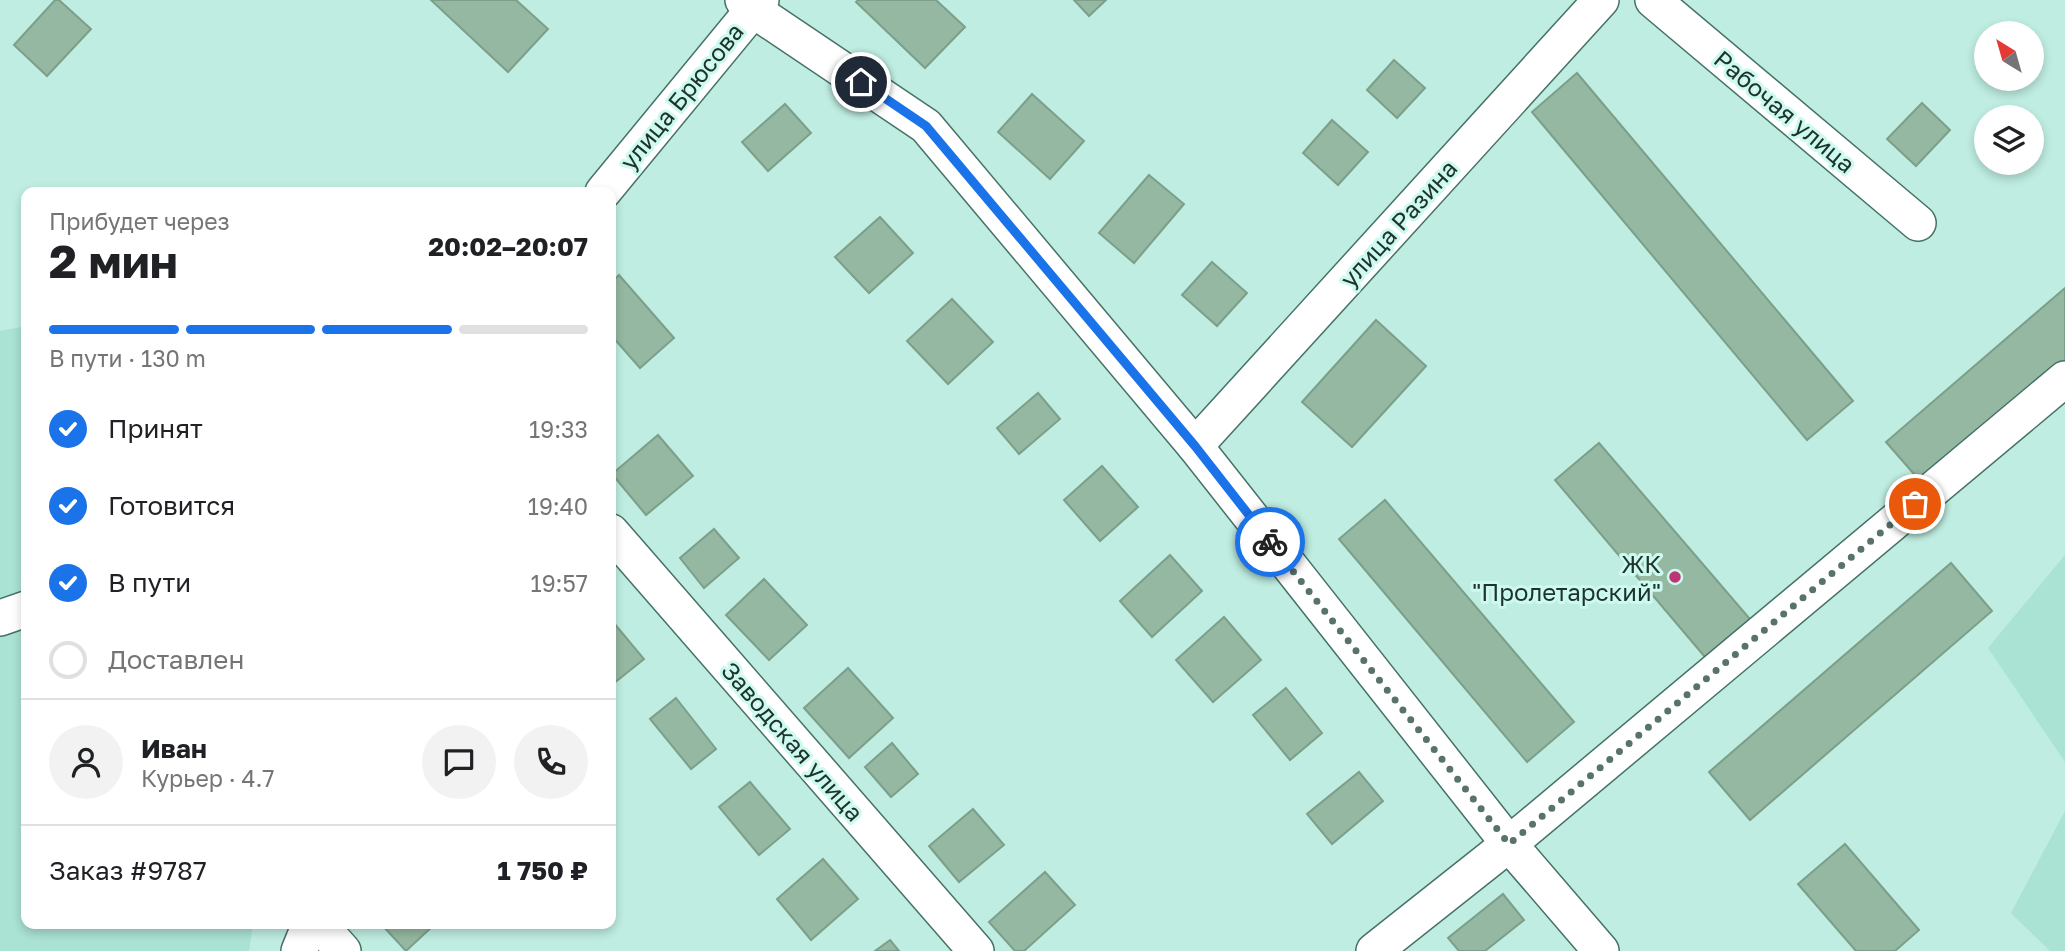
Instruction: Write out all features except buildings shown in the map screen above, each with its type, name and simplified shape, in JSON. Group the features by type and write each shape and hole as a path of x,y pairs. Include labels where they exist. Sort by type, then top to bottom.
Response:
{"street":[{"name":"улица Разина","path":"1195,446 1601,0"},
{"name":"Рабочая улица","path":"1653,0 1918,223"},
{"path":"752,3 926,126 1195,446 1509,844 1601,951"},
{"name":"улица Брюсова","path":"607,187 752,3"},
{"path":"1374,951 1509,844 2065,379"},
{"name":"Заводская улица","path":"616,538 976,951"},
{"path":"0,618 21,611"},
{"path":"299,951 308,929"},
{"path":"323,929 343,951"}],"shaded area":[{"path":"21,327 21,929 252,929 249,951 0,951 0,331"},
{"path":"2065,555 2065,762 1988,648"},
{"path":"2065,811 2065,951 2050,951 2011,913"}],"way so far":[{"path":"1270,542 1509,844 1915,504"}],"place":[{"name":"ЖК \"Пролетарский\"","path":"1675,577"}],"route":[{"path":"861,82 926,126 1195,446 1270,542"}]}
